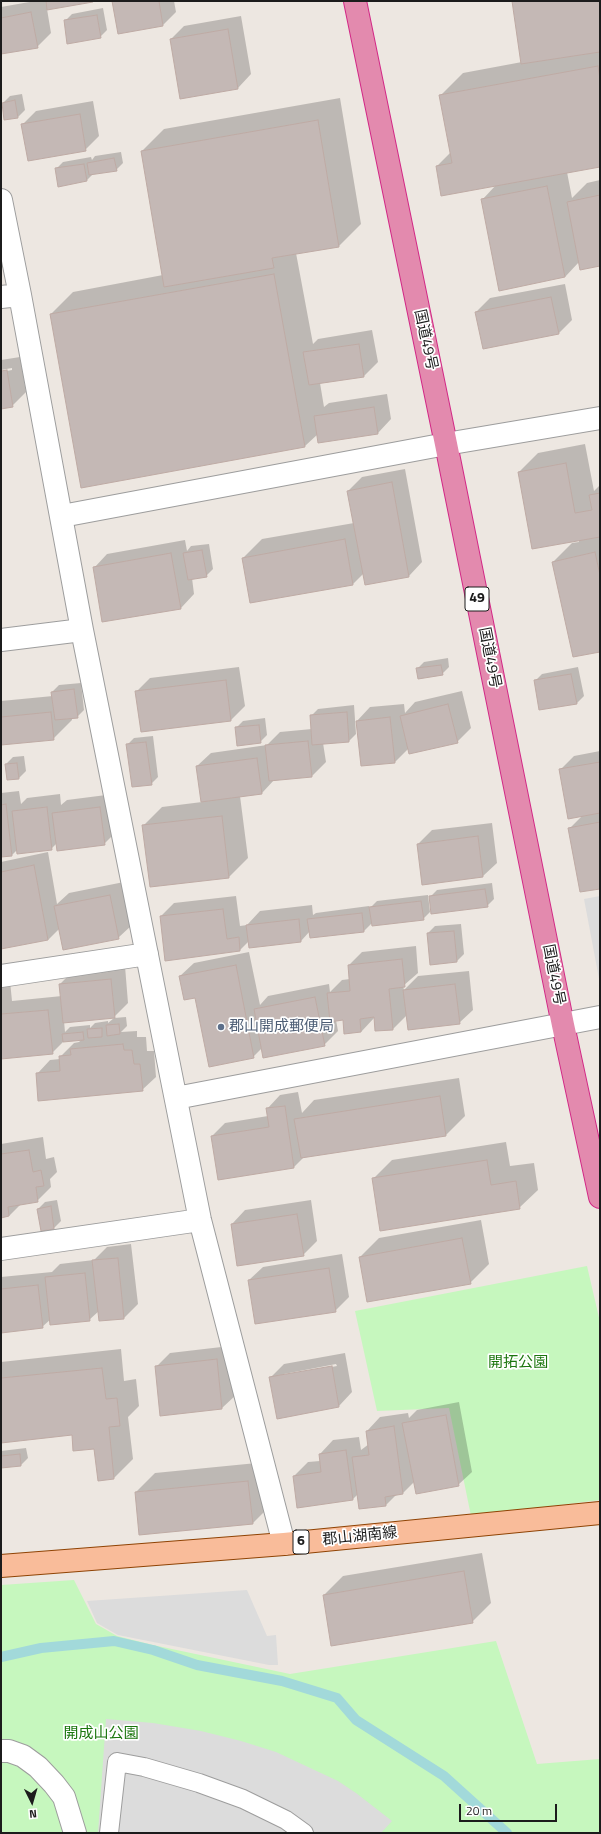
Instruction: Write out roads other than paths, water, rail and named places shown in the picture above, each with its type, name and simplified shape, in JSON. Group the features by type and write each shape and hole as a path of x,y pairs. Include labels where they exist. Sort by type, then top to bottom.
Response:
{"highway":[{"name":"国道49号","path":"355,1 563,1025 600,1197"}],"main road":[{"name":"郡山湖南線","path":"1,1566 284,1544 600,1513"}],"street":[{"path":"1,200 11,296 62,516 82,630 200,1220 284,1544"},
{"path":"62,516 446,444 600,418"},
{"path":"1,640 82,630"},
{"path":"1,976 147,954"},
{"path":"176,1098 563,1025 600,1016"},
{"path":"1,1250 200,1220"},
{"path":"1,1751 9,1751 23,1756 38,1767 54,1784 64,1797 75,1833"}],"lane":[{"path":"109,1833 117,1762 144,1767 244,1799 286,1820 304,1833"}],"waterway":[{"path":"1,1657 41,1648 114,1641 153,1650 197,1665 282,1681 337,1698 356,1720 444,1776 507,1833"}],"place":[{"name":"郡山開成郵便局","path":"221,1027"}],"park label":[{"name":"開拓公園","path":"518,1363"},
{"name":"開成山公園","path":"101,1734"}]}
